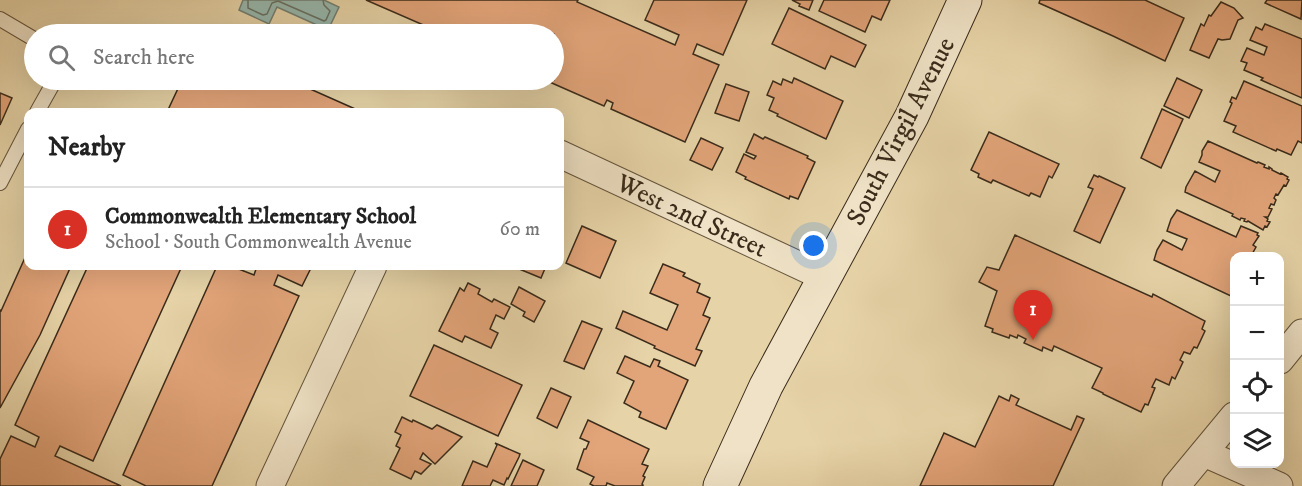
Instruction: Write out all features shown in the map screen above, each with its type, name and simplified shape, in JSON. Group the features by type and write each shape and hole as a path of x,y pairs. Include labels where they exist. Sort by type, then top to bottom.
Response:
{"main road":[{"name":"South Virgil Avenue","path":"720,486 766,386 912,116 965,0"}],"street":[{"name":"West 2nd Street","path":"564,156 825,278"},
{"path":"270,486 371,270"},
{"path":"1284,355 1302,333"},
{"path":"1176,486 1230,421"},
{"path":"1204,453 1279,486"}],"lane":[{"path":"0,19 24,33"},
{"path":"39,108 49,90"},
{"path":"0,183 24,137"}],"water":[{"path":"243,0 324,0 339,7 331,24 315,24 277,7 269,24 239,10"}],"building":[{"path":"366,0 578,0 577,2 675,45 679,35 645,20 654,0 747,0 723,55 697,44 693,54 719,65 685,142 611,109 613,103 607,100 604,106 564,88 564,24 421,24"},
{"path":"792,0 813,0 809,10"},
{"path":"824,0 890,0 881,20 872,16 865,32 819,11"},
{"path":"1040,0 1145,0 1184,18 1165,61 1039,3"},
{"path":"1267,0 1302,0 1301,19 1265,3"},
{"path":"1221,2 1234,8 1243,18 1238,20 1230,39 1218,39 1209,58 1190,50 1201,24 1204,26 1209,15 1211,16"},
{"path":"789,8 866,45 855,67 831,56 825,69 772,44"},
{"path":"1265,24 1302,39 1302,98 1244,70 1247,63 1241,61 1247,48 1264,55 1267,47 1250,40 1256,27 1262,30"},
{"path":"794,78 843,101 826,139 769,110 774,98 767,95 773,81 781,85 783,79 792,83"},
{"path":"1177,78 1202,90 1189,118 1164,106"},
{"path":"1244,81 1302,106 1302,143 1298,141 1291,155 1277,149 1276,151 1233,132 1236,126 1224,121 1232,103 1230,102 1232,97 1236,99"},
{"path":"726,84 749,92 739,121 715,113"},
{"path":"177,90 312,90 353,108 169,108"},
{"path":"0,93 12,98 0,125"},
{"path":"1162,109 1183,119 1161,168 1141,158"},
{"path":"989,132 1059,164 1052,178 1049,176 1040,197 1031,193 1029,196 993,180 991,183 978,177 979,174 971,170"},
{"path":"754,134 808,156 807,158 815,162 798,199 790,196 789,199 745,179 746,177 736,172 744,154 754,159 756,156 746,152"},
{"path":"701,138 723,148 712,170 690,160"},
{"path":"1208,141 1288,177 1286,186 1284,185 1278,195 1276,194 1274,205 1271,204 1269,208 1272,209 1268,217 1265,217 1270,222 1263,230 1244,221 1245,219 1240,220 1232,216 1233,214 1185,192 1195,171 1215,182 1220,171 1199,162"},
{"path":"1094,175 1125,188 1100,243 1074,231 1093,189 1088,187"},
{"path":"1177,210 1236,237 1241,226 1258,233 1259,236 1253,245 1256,247 1253,252 1230,252 1230,296 1154,260 1163,240 1182,250 1187,239 1167,231"},
{"path":"582,226 616,241 600,278 566,263"},
{"path":"1015,235 1152,297 1153,294 1205,321 1202,329 1205,331 1197,348 1194,347 1190,354 1184,352 1180,360 1183,362 1175,379 1172,377 1169,385 1156,379 1148,405 1145,404 1141,412 1092,388 1102,368 1054,346 1052,351 1043,347 1042,351 1024,343 1026,339 1018,335 1017,338 1010,335 1009,338 992,332 993,329 985,326 997,291 979,282 987,267 999,270"},
{"path":"24,260 24,270 69,270 40,335 0,408 0,310"},
{"path":"663,264 685,273 683,276 700,284 697,292 710,298 703,315 710,318 696,349 702,351 695,366 616,328 623,311 667,330 678,305 650,293"},
{"path":"86,270 180,270 93,461 60,446 55,456 121,486 0,486 0,459 11,436 35,447 39,437 15,425"},
{"path":"215,270 241,270 254,275 256,270 310,270 302,286 278,275 274,285 299,296 212,486 146,486 123,475"},
{"path":"522,270 544,270 541,278"},
{"path":"468,283 480,289 478,294 492,302 494,299 510,307 504,319 496,315 490,329 498,333 491,348 465,336 462,342 439,331 460,288 464,291"},
{"path":"519,287 545,301 534,322 523,316 525,312 511,304"},
{"path":"582,321 602,329 584,369 564,361"},
{"path":"434,345 522,385 498,436 410,396"},
{"path":"625,356 650,367 654,359 660,361 658,366 688,380 666,429 639,417 641,412 624,403 634,381 617,373"},
{"path":"551,388 571,397 557,428 537,418"},
{"path":"1011,395 1019,399 1016,405 1071,430 1077,416 1084,419 1053,486 920,486 944,433 975,447 999,396 1009,401"},
{"path":"402,417 432,429 437,425 462,437 435,464 423,453 420,459 431,464 421,474 415,471 411,479 390,469 400,448 396,446 401,435 395,432"},
{"path":"588,420 649,449 642,464 648,466 643,476 645,477 643,486 615,486 607,483 606,486 594,486 590,484 594,477 577,469 589,442 580,438"},
{"path":"495,443 520,454 504,485 493,480 490,486 462,486 473,461 487,467 497,445"},
{"path":"523,460 544,470 537,486 511,486"}],"place":[{"name":"Commonwealth Elementary School","path":"1033,340"}]}
